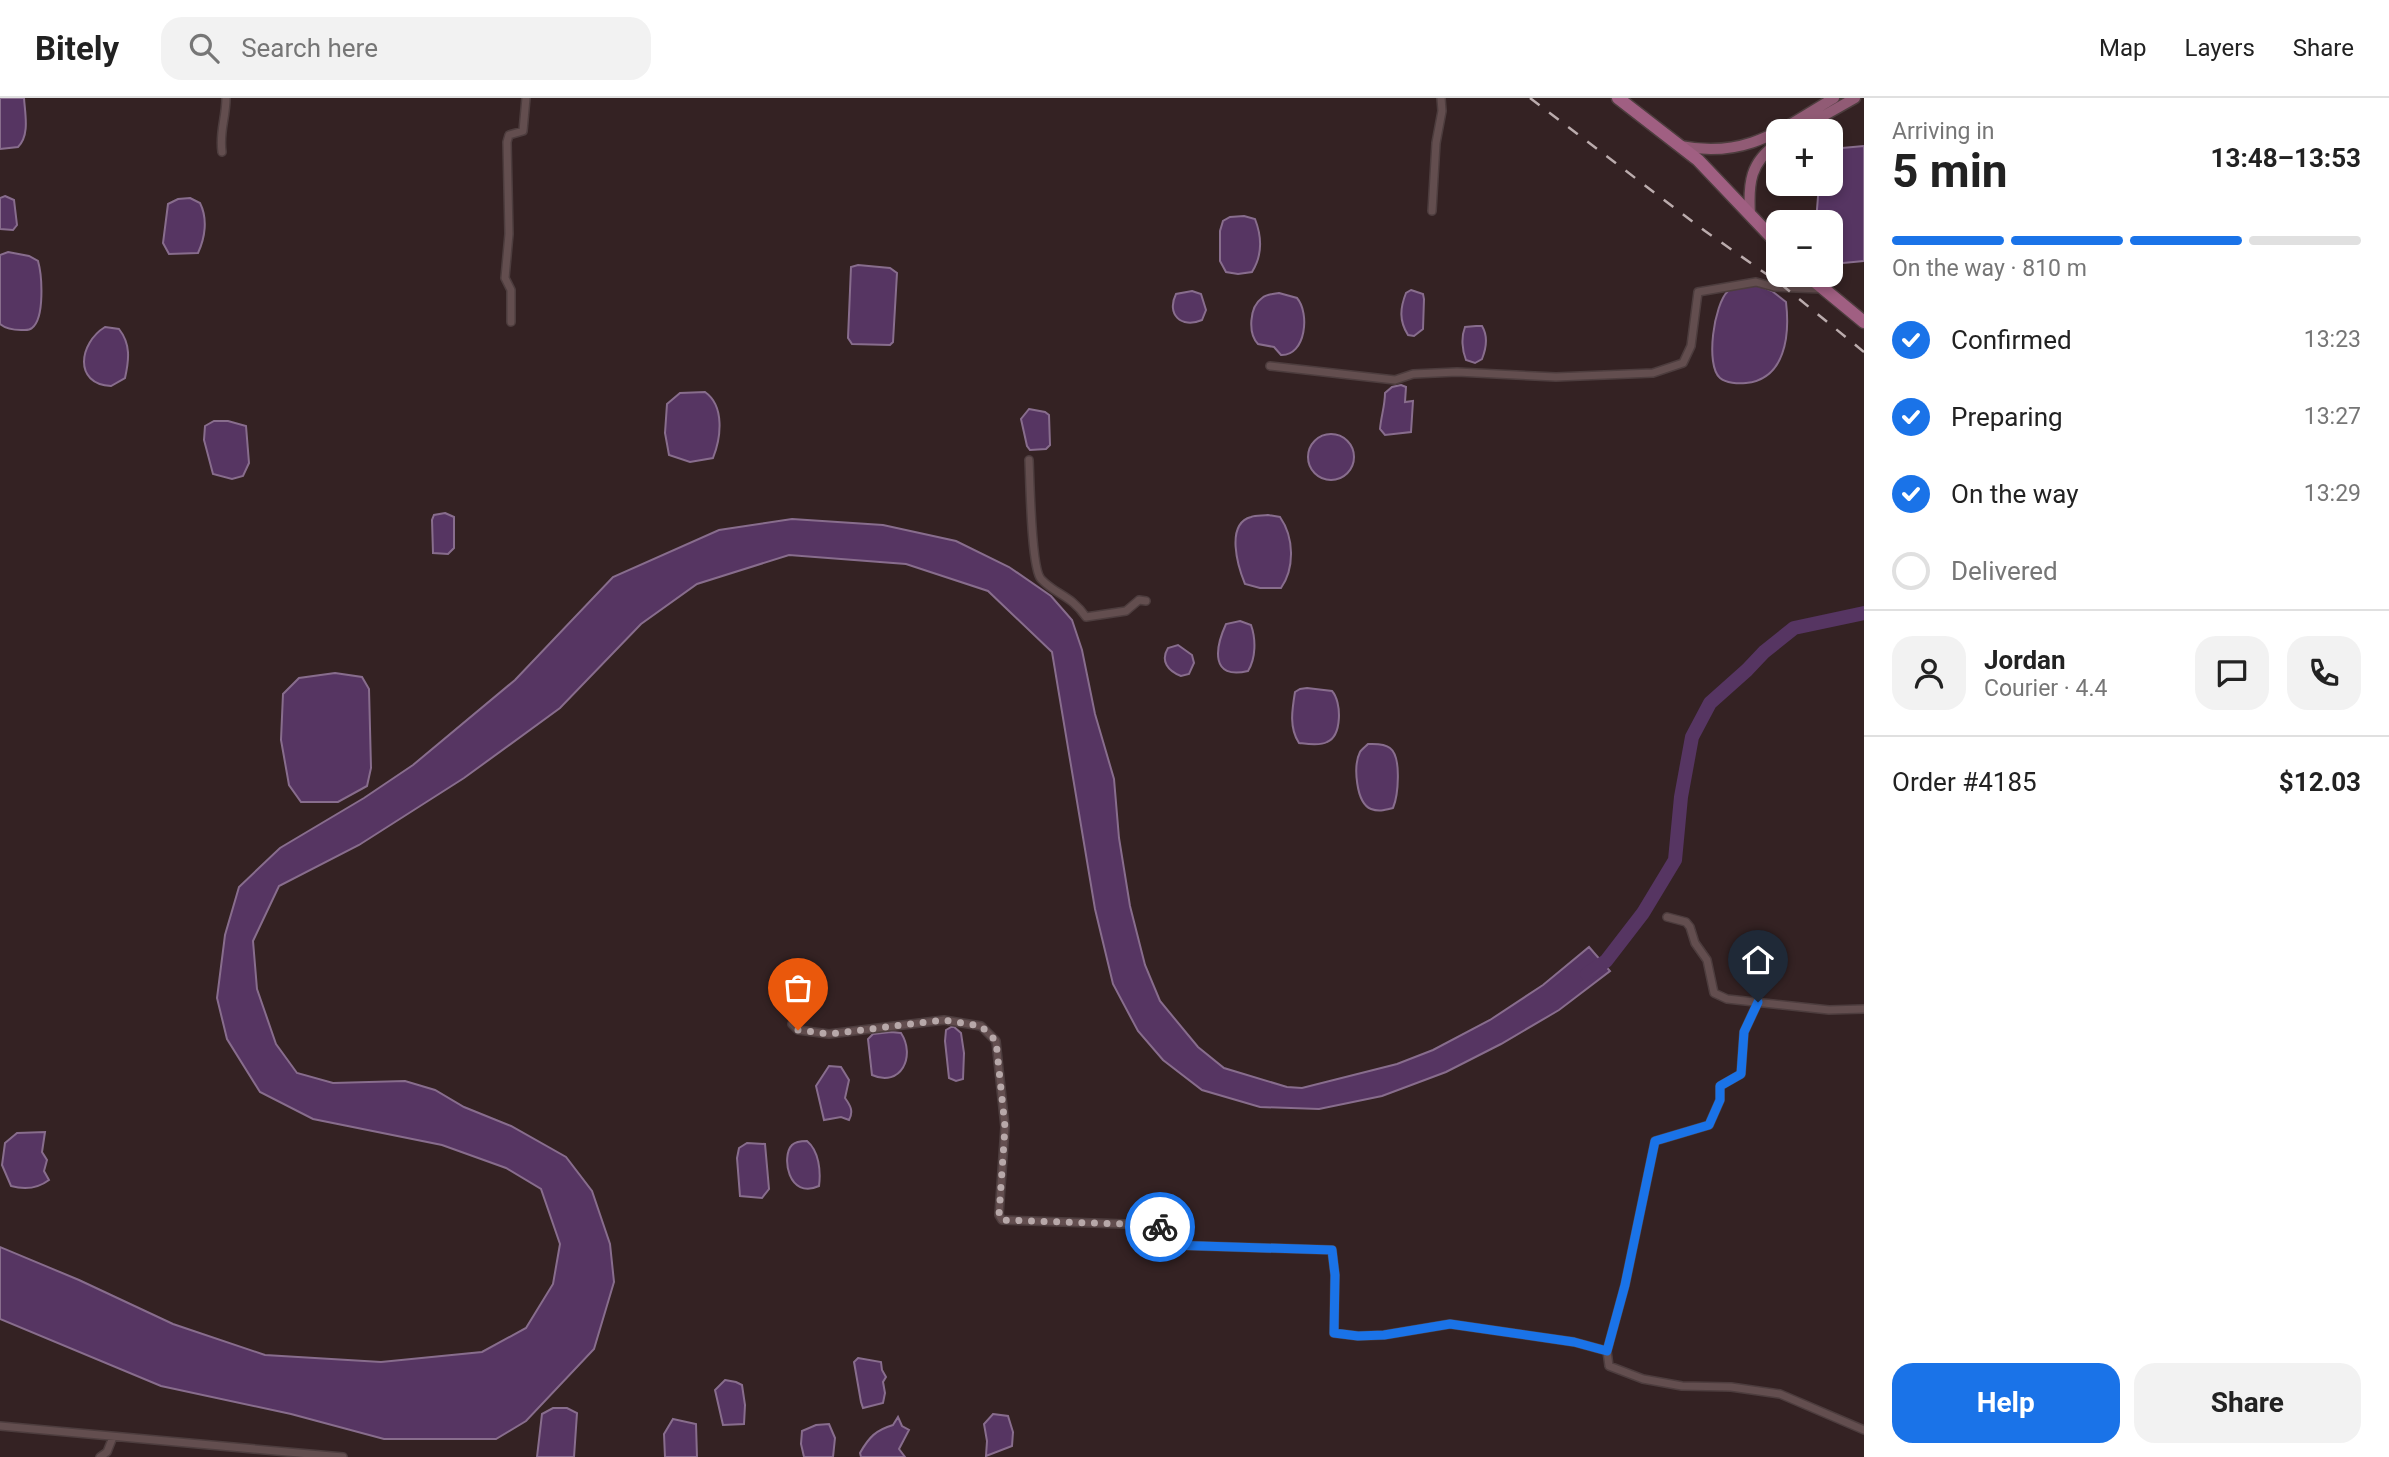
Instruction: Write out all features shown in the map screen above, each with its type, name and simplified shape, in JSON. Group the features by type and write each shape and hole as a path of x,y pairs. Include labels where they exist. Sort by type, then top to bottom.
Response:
{"highway":[{"path":"1618,98 1698,160 1766,232"},
{"path":"1822,287 1864,322"}],"main road":[{"path":"1680,146 1716,151 1746,145 1770,135 1835,98"},
{"path":"1818,119 1855,98"},
{"path":"1750,215 1748,191 1753,173 1766,151"}],"street":[{"path":"222,152 219,136 226,98"},
{"path":"511,322 511,290 505,278 509,234 507,142 509,135 523,131 526,98"},
{"path":"1432,211 1441,98"},
{"path":"1270,366 1395,380 1413,374 1457,372 1556,377 1653,373 1684,363 1691,346 1698,292 1756,282 1774,287 1824,289"},
{"path":"1029,460 1034,539 1038,575 1042,580 1070,598 1086,617 1126,611 1139,600 1146,601"},
{"path":"1667,917 1686,922 1690,927 1695,943 1707,960 1714,993 1727,999 1829,1010 1864,1009"},
{"path":"1758,1002 1744,1032 1741,1074 1720,1086 1720,1100 1709,1125 1655,1141 1625,1285 1607,1351 1609,1366 1643,1379 1682,1386 1731,1387 1780,1394 1864,1430"},
{"path":"792,1024 798,1030 829,1034 944,1020 981,1026 996,1041 1005,1127 999,1215 1002,1220 1154,1225 1164,1228 1170,1245 1332,1250 1335,1275 1334,1333 1384,1335 1450,1324 1574,1342 1607,1351"},
{"path":"0,1426 343,1457"},
{"path":"100,1457 107,1452 113,1437"}],"shaded area":[{"path":"0,98 24,98 25,130 18,147 0,149"},
{"path":"1864,146 1864,261 1843,263 1843,210 1817,210 1818,196 1843,196 1843,148"},
{"path":"5,196 14,200 17,225 13,230 0,229 0,198"},
{"path":"190,198 200,203 204,215 204,235 198,253 169,254 163,243 168,204 178,199"},
{"path":"1244,216 1255,219 1260,239 1258,260 1252,272 1226,272 1220,261 1220,231 1223,221 1230,217"},
{"path":"8,252 29,256 38,261 41,306 36,323 28,330 9,329 0,324 0,255"},
{"path":"858,265 890,268 897,273 893,342 890,345 852,344 848,338 851,267"},
{"path":"1753,283 1772,291 1786,302 1785,342 1777,365 1769,373 1759,380 1746,383 1729,382 1720,378 1715,371 1712,348 1715,321 1728,291"},
{"path":"1411,290 1423,294 1424,299 1423,329 1414,336 1408,335 1401,314 1406,293"},
{"path":"1192,291 1201,294 1206,310 1202,320 1188,323 1177,318 1173,301 1176,294"},
{"path":"1279,293 1297,298 1304,323 1296,349 1281,355 1274,347 1258,344 1251,327 1252,314 1258,302 1266,296"},
{"path":"1482,326 1485,351 1482,359 1475,363 1466,360 1463,348 1465,327"},
{"path":"105,327 119,329 126,340 128,352 125,378 111,386 99,384 90,378 84,362 90,343"},
{"path":"1392,387 1406,387 1405,402 1413,401 1411,432 1385,435 1380,429 1385,393"},
{"path":"705,392 716,405 720,423 713,458 690,462 669,455 665,433 667,404 680,393"},
{"path":"1029,409 1049,415 1050,445 1046,449 1030,450 1027,446 1021,419"},
{"path":"214,421 228,421 246,426 249,463 243,476 232,479 213,474 204,440 205,426"},
{"path":"1331,434 1347,441 1354,457 1347,473 1331,480 1315,473 1308,457 1315,441"},
{"path":"445,513 454,517 454,548 448,554 433,553 432,520 434,515"},
{"path":"1253,516 1280,517 1290,543 1291,562 1281,588 1260,588 1245,584 1237,557 1236,537 1243,521"},
{"path":"792,519 883,525 956,541 1009,567 1051,596 1072,620 1114,779 1119,838 1130,906 1145,965 1160,1001 1198,1047 1224,1068 1287,1087 1302,1088 1397,1064 1433,1050 1490,1020 1543,985 1589,947 1610,971 1559,1010 1501,1044 1446,1072 1382,1096 1319,1109 1260,1107 1202,1090 1163,1060 1138,1031 1113,984 1095,909 1052,652 988,591 906,564 789,555 697,584 641,624 560,708 464,778 359,845 279,886 253,941 257,989 276,1044 297,1073 333,1083 405,1081 435,1090 464,1107 511,1126 566,1157 592,1191 610,1244 614,1282 594,1349 526,1421 496,1439 384,1439 291,1414 161,1386 0,1319 0,1247 173,1324 265,1355 381,1362 482,1352 526,1328 553,1284 560,1244 541,1189 506,1168 442,1145 313,1119 260,1092 227,1039 217,998 225,935 239,887 280,848 413,765 515,680 613,577 719,530"},
{"path":"1240,621 1251,625 1254,648 1248,671 1236,673 1221,666 1218,652 1226,624"},
{"path":"1178,645 1192,655 1194,663 1189,674 1181,676 1172,671 1165,661 1168,648"},
{"path":"335,673 362,677 369,689 371,768 367,786 338,802 301,802 289,785 281,740 283,694 299,678"},
{"path":"1307,688 1332,691 1338,703 1336,733 1324,743 1299,743 1294,731 1292,712 1295,692"},
{"path":"1368,744 1385,745 1394,753 1398,777 1393,808 1374,810 1362,800 1357,784 1357,766 1360,752"},
{"path":"953,1026 961,1033 964,1053 963,1079 956,1081 949,1078 945,1041 946,1030"},
{"path":"901,1033 905,1042 907,1051 903,1068 891,1077 872,1075 868,1039 873,1034"},
{"path":"829,1066 841,1067 849,1080 845,1098 851,1111 849,1120 841,1117 824,1120 816,1086"},
{"path":"45,1132 42,1152 47,1160 44,1171 49,1180 31,1188 11,1186 2,1165 5,1143 17,1133"},
{"path":"807,1141 817,1156 820,1174 819,1186 808,1189 794,1182 787,1158 792,1145"},
{"path":"747,1143 765,1144 769,1189 762,1198 740,1196 737,1158 739,1148"},
{"path":"858,1358 881,1362 886,1377 883,1382 883,1403 863,1408 854,1362"},
{"path":"725,1380 742,1385 744,1424 723,1425 715,1390"},
{"path":"553,1408 567,1408 577,1413 574,1457 537,1457 542,1414"},
{"path":"993,1414 1008,1416 1013,1432 1012,1446 986,1456 984,1424"},
{"path":"898,1417 902,1426 909,1430 899,1449 905,1457 861,1457 860,1453 870,1438 893,1425"},
{"path":"673,1419 696,1424 697,1457 665,1457 664,1434"},
{"path":"829,1424 835,1438 833,1457 804,1457 802,1431 816,1425"}],"waterway":[{"path":"1587,974 1606,961 1643,913 1675,860 1681,797 1692,737 1710,703 1794,628 1864,613"}],"railway":[{"path":"1530,98 1705,231 1782,285 1864,352"}],"way so far":[{"path":"798,1030 829,1034 944,1020 981,1026 996,1041 1005,1127 999,1215 1002,1220 1160,1227"}],"route":[{"path":"1160,1227 1164,1228 1170,1245 1332,1250 1335,1275 1334,1333 1384,1335 1450,1324 1574,1342 1607,1351 1625,1285 1655,1141 1709,1125 1720,1100 1720,1086 1741,1074 1741,1042 1747,1022 1758,1002"}]}
